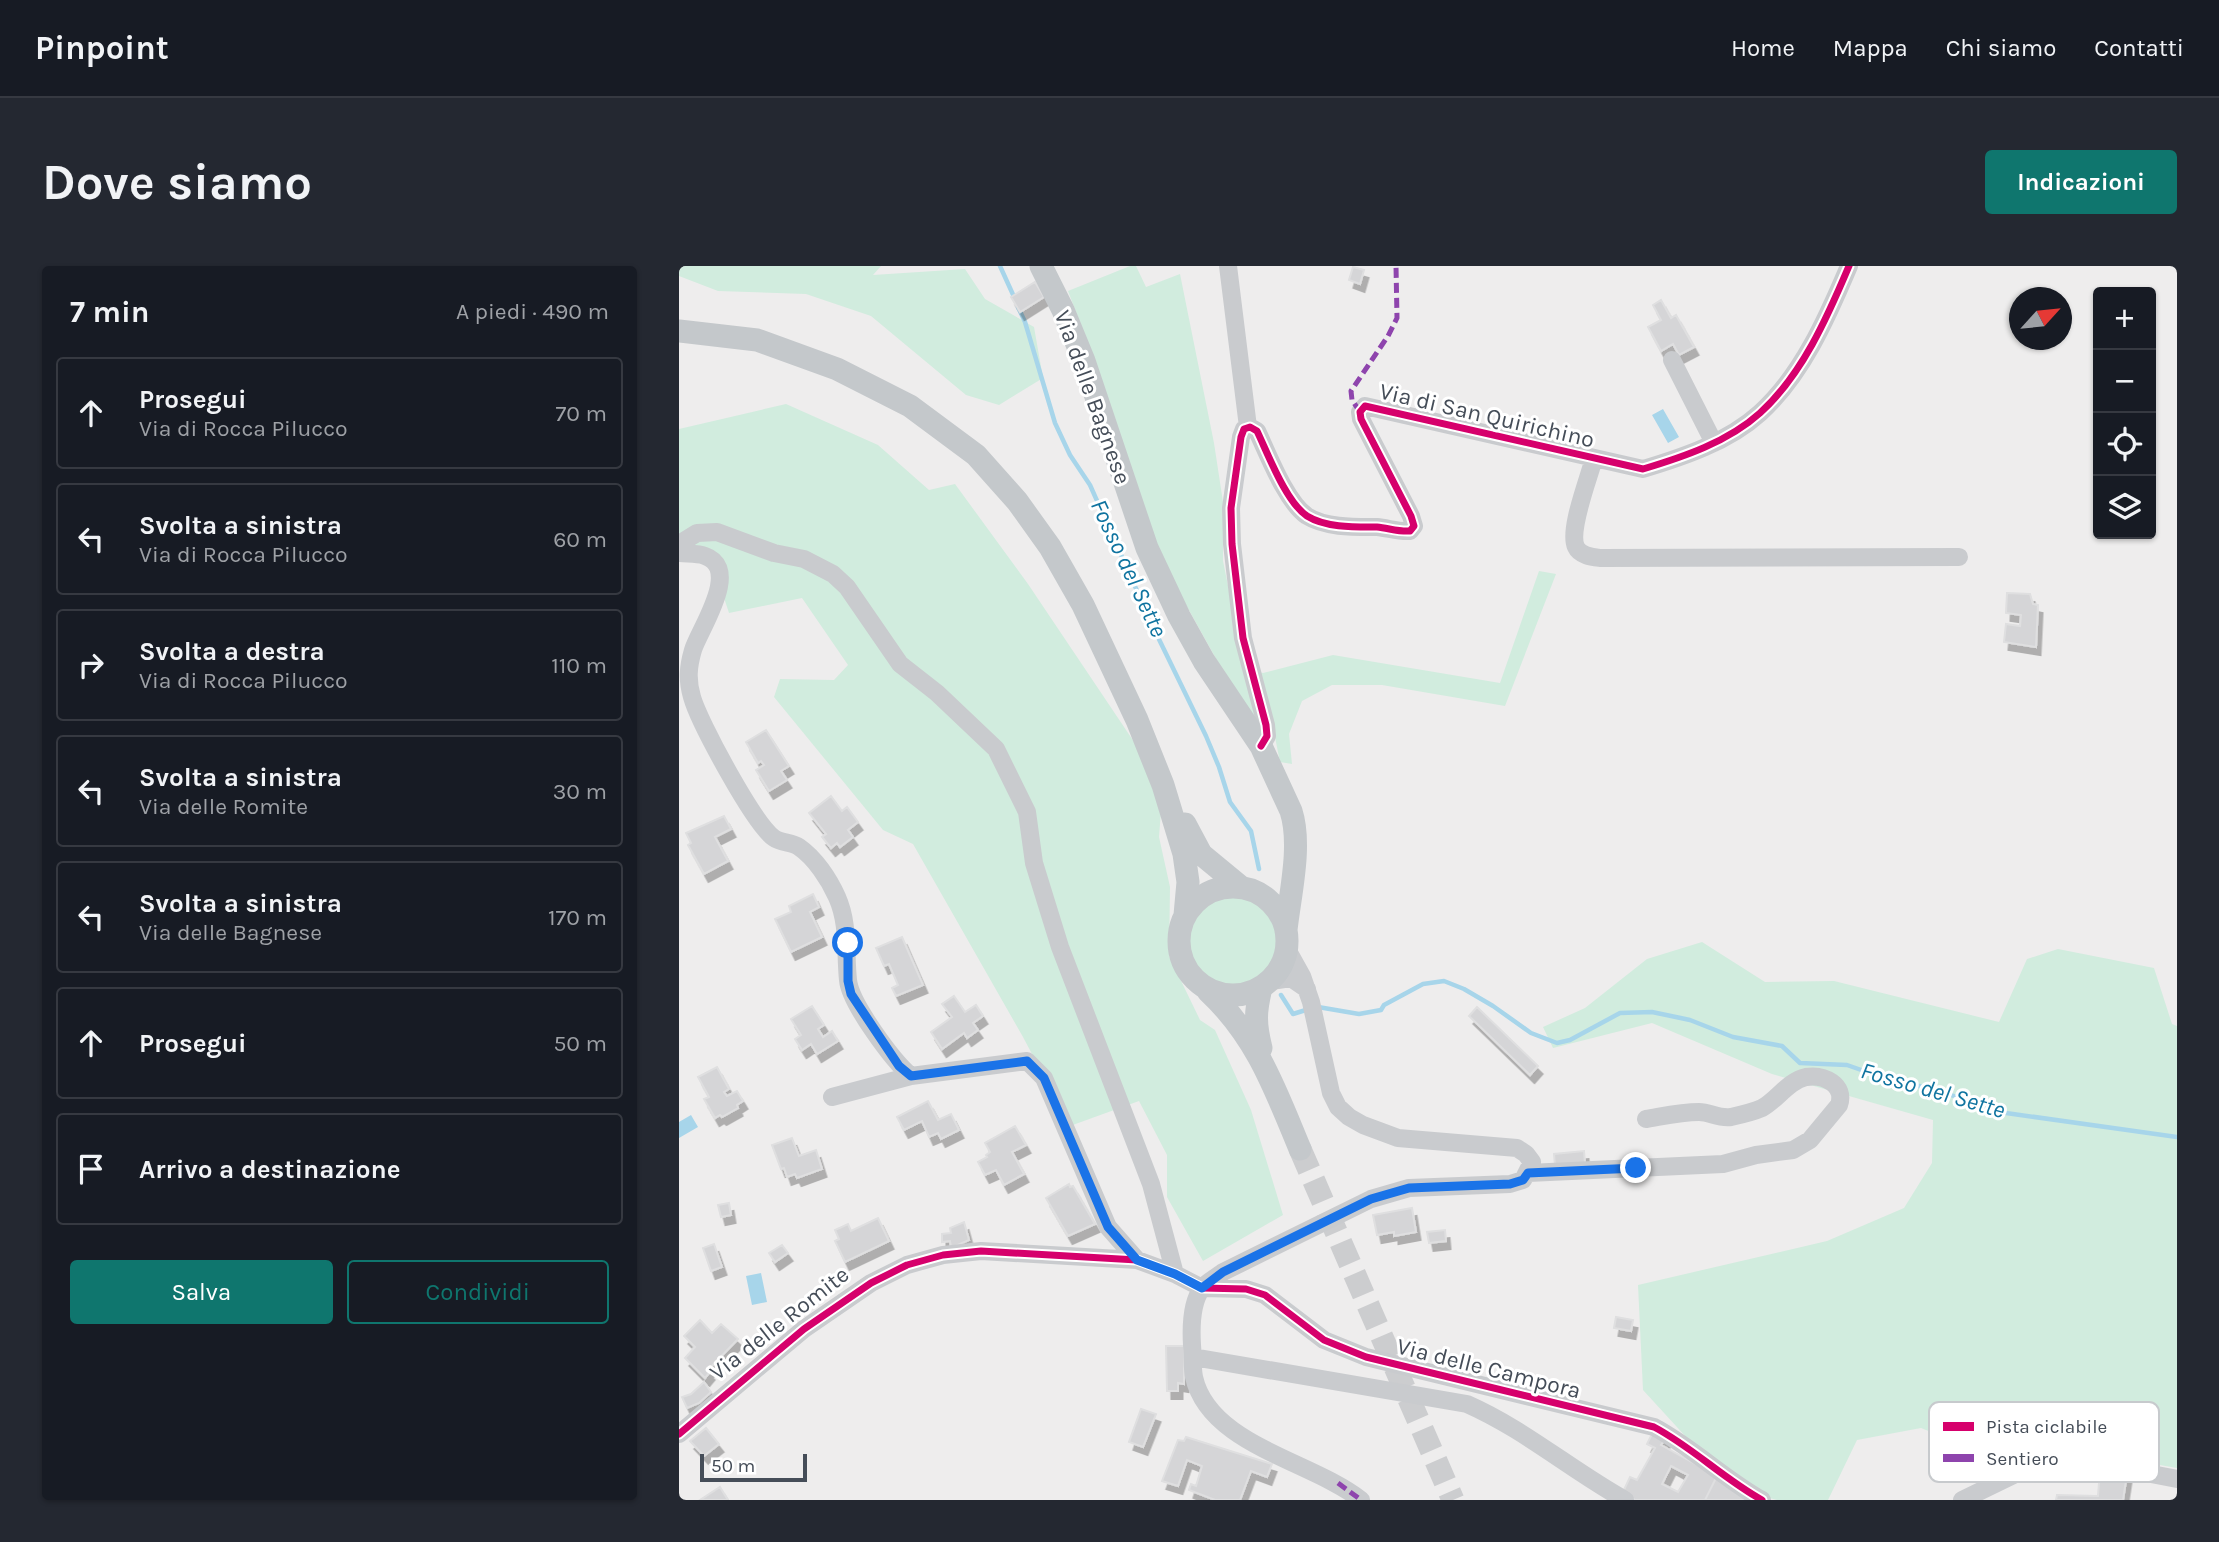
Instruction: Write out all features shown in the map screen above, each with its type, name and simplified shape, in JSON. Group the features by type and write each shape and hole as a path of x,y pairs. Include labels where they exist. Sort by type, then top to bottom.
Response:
{"main road":[{"name":"Via delle Bagnese","path":"1041,266 1084,361 1147,548 1179,616 1261,746 1295,823 1296,845 1287,939"},
{"path":"679,331 757,340 837,369 910,406 976,455 1017,501 1050,547 1083,605 1163,785 1201,854 1270,901 1278,911 1287,939 1280,969 1266,984 1251,993 1234,996 1206,989"},
{"path":"1163,785 1184,854 1188,882 1179,950 1185,967 1192,978 1206,989 1243,1029 1263,1062 1300,1149"},
{"path":"1185,915 1201,897 1212,891 1224,887 1248,888 1278,883 1292,869"},
{"path":"1263,1062 1255,1025 1256,1007 1266,984"}],"street":[{"path":"1228,266 1248,427 1244,429 1241,437 1231,508 1231,544 1243,638 1268,736 1261,746"},
{"name":"Via di San Quirichino","path":"1248,427 1257,431 1286,491 1306,515 1350,527 1409,531 1414,526 1411,516 1361,419 1360,412 1365,407 1643,468 1676,459 1714,443 1758,414 1789,381 1830,310 1849,266"},
{"path":"1672,360 1714,443"},
{"path":"1594,458 1574,531 1576,548 1583,554 1601,558 1959,557"},
{"path":"679,544 697,533 717,532 774,553 804,559 833,574 847,587 899,664 937,692 996,749 1027,813 1034,863 1059,947 1151,1184 1175,1274"},
{"path":"679,553 707,556 716,564 719,577 719,594 683,673 692,699 716,750 760,821 774,838 798,846 818,864 837,895 844,915 851,994 899,1066 911,1076"},
{"path":"1287,939 1309,996 1331,1093 1338,1107 1363,1125 1398,1138 1517,1148 1532,1162 1523,1180 1510,1184 1409,1188 1371,1199 1223,1272 1202,1288 1194,1306 1192,1333 1194,1377 1205,1405 1223,1424 1265,1448 1338,1483 1361,1500"},
{"path":"1266,984 1291,978 1309,996"},
{"path":"832,1097 911,1076 1027,1061 1044,1078 1108,1227 1137,1260"},
{"path":"1528,1173 1723,1164 1756,1155 1793,1150 1810,1140 1841,1100 1839,1089 1832,1081 1808,1077 1789,1085 1763,1108 1734,1116 1723,1118 1703,1112 1646,1119"},
{"name":"Via delle Romite","path":"679,1434 804,1329 871,1283 907,1265 943,1255 981,1251 1137,1260 1175,1274 1202,1288"},
{"name":"Via delle Campora","path":"1202,1288 1246,1289 1265,1295 1324,1339 1366,1357 1654,1427 1738,1487 1762,1500"},
{"path":"1193,1357 1467,1404 1499,1418 1625,1500"},
{"path":"2159,1476 2177,1479"},
{"path":"1962,1500 1999,1482"}],"green space":[{"path":"679,266 881,266 873,275 965,269 985,299 1034,327 1043,378 999,405 966,395 871,316 806,294 718,291 679,276"},
{"path":"1136,266 1146,287 1180,274 1214,443 1223,502 1223,561 1245,669 1263,673 1333,655 1500,683 1539,571 1556,574 1505,706 1382,685 1332,685 1302,701 1289,734 1292,764 1280,762 1275,737 1249,718 1170,576 1137,497 1100,375 1068,291"},
{"path":"786,404 878,445 929,490 955,484 1028,584 1163,785 1159,837 1170,887 1169,956 1200,1020 1215,1030 1251,1110 1283,1215 1203,1261 1167,1197 1167,1155 1139,1101 1070,1126 1023,1037 913,844 883,830 774,697 780,679 834,680 848,665 802,598 729,613 709,552 679,551 679,429"},
{"path":"1233,896 1250,899 1265,909 1275,924 1278,941 1275,958 1265,973 1250,983 1233,986 1216,983 1201,973 1191,958 1188,941 1191,924 1201,909 1216,899"},
{"path":"1702,942 1765,982 1834,981 1999,1022 2027,959 2058,949 2154,968 2172,1024 2177,1026 2177,1468 2159,1465 2159,1402 1929,1402 1929,1431 1921,1428 1857,1440 1828,1500 1777,1500 1762,1496 1687,1438 1643,1390 1638,1285 1827,1241 1904,1208 1932,1163 1933,1120 1772,1074 1652,1023 1553,1048 1543,1027 1585,1008 1647,959"}],"water":[{"path":"1663,409 1679,437 1668,443 1652,415"},
{"path":"691,1115 698,1127 679,1138 679,1122"},
{"path":"761,1273 767,1302 752,1305 746,1276"}],"building":[{"path":"1353,267 1364,270 1360,284 1349,280"},
{"path":"1035,282 1044,297 1020,312 1011,297"},
{"path":"1661,300 1671,318 1676,315 1694,347 1679,355 1673,344 1661,351 1648,327 1661,320 1653,305"},
{"path":"2007,593 2030,594 2033,604 2038,605 2036,647 2004,642 2006,624 2020,626 2021,615 2006,613"},
{"path":"766,730 789,766 781,771 787,780 769,791 756,770 764,765 761,761 758,763 746,742"},
{"path":"831,796 842,811 847,807 858,822 848,830 853,837 840,847 837,843 831,848 822,837 826,834 809,813"},
{"path":"724,816 731,829 715,837 728,861 704,874 688,845 691,843 686,833"},
{"path":"813,894 819,907 810,912 822,937 791,952 775,919 791,912 789,906"},
{"path":"902,937 923,985 896,996 892,988 898,985 889,964 884,966 876,948"},
{"path":"954,996 965,1012 976,1005 983,1016 973,1023 978,1030 967,1038 964,1033 942,1049 931,1032 952,1017 942,1004"},
{"path":"812,1006 824,1025 818,1029 823,1037 832,1031 838,1041 817,1054 811,1044 802,1050 795,1039 801,1035 791,1019"},
{"path":"1477,1007 1538,1066 1530,1075 1469,1016"},
{"path":"717,1067 729,1089 724,1092 727,1096 737,1091 743,1101 737,1105 738,1108 715,1118 704,1099 709,1097 698,1077"},
{"path":"928,1101 938,1120 951,1114 959,1130 941,1139 938,1133 929,1137 922,1121 904,1130 897,1117"},
{"path":"1015,1126 1026,1145 1012,1152 1024,1174 1004,1185 996,1170 985,1175 978,1162 990,1152 985,1143"},
{"path":"792,1138 799,1156 816,1150 822,1169 797,1178 795,1174 787,1177 772,1145"},
{"path":"1584,1151 1585,1163 1555,1166 1554,1154"},
{"path":"1069,1184 1070,1187 1073,1186 1095,1224 1068,1236 1046,1198"},
{"path":"729,1203 731,1215 721,1217 718,1205"},
{"path":"1412,1208 1416,1232 1394,1236 1394,1232 1377,1235 1373,1215"},
{"path":"878,1218 889,1241 845,1262 835,1241 839,1239 835,1230 848,1224 851,1231"},
{"path":"964,1222 969,1240 951,1248 950,1241 942,1242 942,1234 951,1233 950,1228"},
{"path":"1445,1230 1446,1241 1429,1243 1427,1232"},
{"path":"714,1244 722,1267 711,1271 703,1248"},
{"path":"782,1245 788,1253 775,1262 769,1253"},
{"path":"1616,1317 1633,1320 1631,1331 1614,1328"},
{"path":"700,1320 712,1333 721,1324 738,1339 708,1370 710,1372 705,1378 685,1358 695,1347 684,1336"},
{"path":"1166,1346 1184,1346 1184,1384 1178,1383 1178,1391 1167,1391"},
{"path":"704,1382 711,1392 699,1403 687,1408 682,1397 691,1394"},
{"path":"1141,1409 1156,1414 1143,1447 1129,1442"},
{"path":"706,1428 719,1444 704,1456 690,1441"},
{"path":"1653,1432 1667,1437 1661,1445 1717,1476 1705,1500 1635,1500 1622,1494 1630,1477 1637,1480 1655,1448 1647,1444","holes":["1671,1466 1688,1475 1678,1492 1662,1484"]},
{"path":"1186,1437 1272,1464 1267,1477 1251,1471 1240,1500 1215,1500 1189,1490 1191,1484 1196,1486 1202,1466 1187,1460 1178,1486 1162,1481 1178,1440 1184,1441"},
{"path":"1717,1476 1758,1500 1705,1500"},
{"path":"2099,1482 2126,1482 2123,1500 2056,1500 2057,1495 2098,1496"},
{"path":"720,1487 728,1500 700,1500"}],"waterway":[{"name":"Fosso del Sette","path":"1000,266 1015,299"},
{"name":"Fosso del Sette","path":"1018,307 1025,322 1055,423 1070,455 1090,485 1154,629 1206,736 1230,802 1251,831 1259,869"},
{"name":"Fosso del Sette","path":"1318,1007 1359,1014 1381,1010 1384,1005 1423,984 1444,981 1493,1006 1531,1033 1557,1043 1570,1040 1620,1013 1652,1012 1690,1020 1733,1037 1782,1046 1800,1063 1847,1065 1884,1078 1941,1091 1992,1111 2177,1137"},
{"name":"Fosso del Sette","path":"1281,995 1293,1014 1309,1009"}],"tunnel":[{"path":"1300,1149 1453,1500"}],"marked path":[{"path":"1360,412 1352,400 1351,391 1397,318 1396,266"},
{"path":"1338,1483 1361,1500"}],"cycle path":[{"path":"1261,746 1267,736 1266,725 1243,638 1232,544 1231,508 1244,429 1250,427 1257,431 1278,477 1299,509 1315,520 1341,526 1406,531 1410,531 1414,526 1361,419 1360,412 1365,406 1643,469 1689,454 1719,440 1760,413 1801,364 1849,266"},
{"path":"679,1434 804,1329 871,1283 907,1265 943,1255 981,1251 1137,1260 1175,1274 1202,1288 1246,1289 1265,1295 1324,1340 1366,1357 1654,1427 1762,1500"}],"route":[{"path":"848,943 848,981 851,994 899,1066 911,1076 1027,1061 1044,1078 1108,1227 1137,1260 1175,1274 1202,1288 1223,1272 1300,1233 1371,1199 1409,1188 1510,1184 1523,1180 1528,1173 1636,1168"}]}
